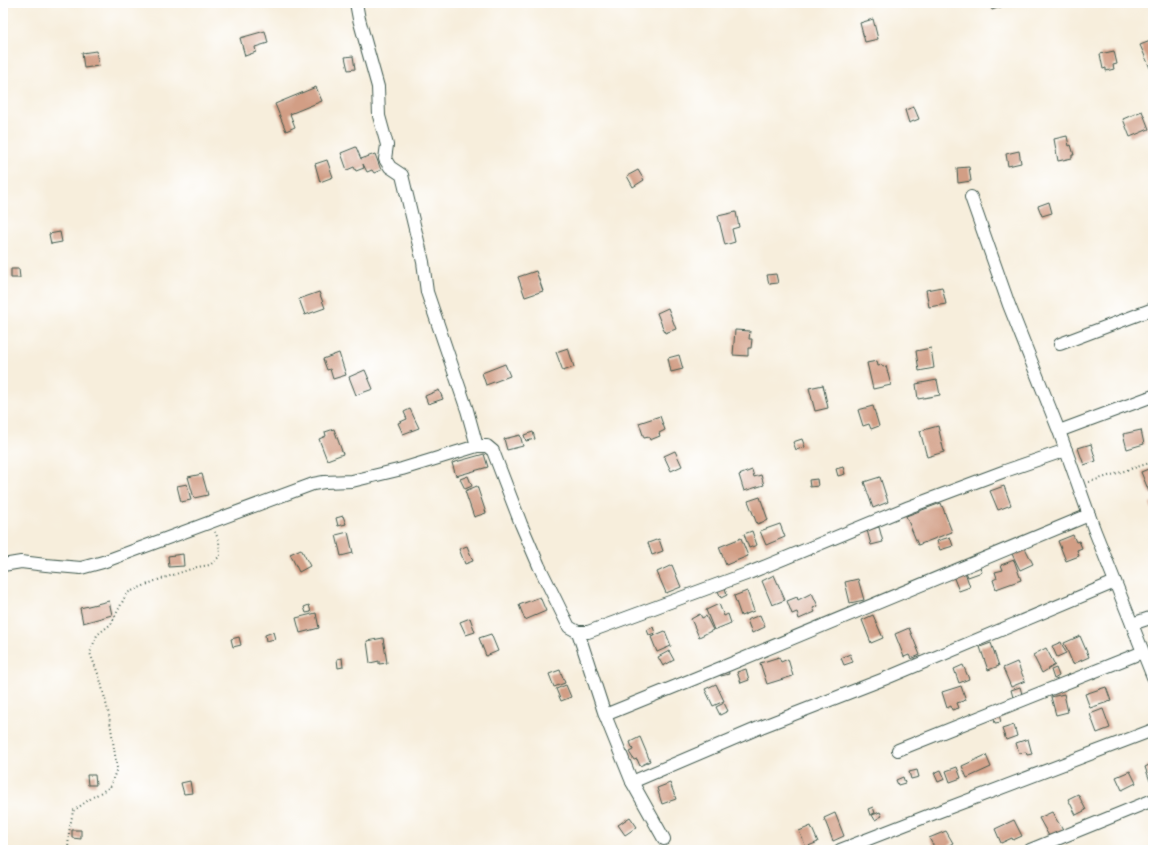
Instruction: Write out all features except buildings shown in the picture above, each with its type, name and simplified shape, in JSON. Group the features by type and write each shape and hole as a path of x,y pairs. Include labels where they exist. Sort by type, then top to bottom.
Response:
{"street":[{"path":"356,3 378,87 379,116 387,145 385,159 390,167 402,175 423,262 427,292 467,410 477,446"},
{"path":"972,197 1009,304 1059,431 1089,515 1153,677"},
{"path":"1060,344 1153,309"},
{"path":"1059,431 1153,396"},
{"path":"3,565 21,562 81,568 103,562 313,484 352,481 402,470 477,446 487,446 493,451 539,566 569,627 578,632 588,632 749,573 909,507 1066,450"},
{"path":"605,715 1089,515"},
{"path":"632,782 1116,582"},
{"path":"1132,624 1153,617"},
{"path":"578,632 605,715 632,782 664,839"},
{"path":"898,750 1143,652"},
{"path":"840,850 1153,730"},
{"path":"1030,850 1153,800"}],"path":[{"path":"1078,485 1153,462"},
{"path":"68,850 69,832 73,811 110,787 117,768 109,716 100,679 90,653 97,635 111,624 127,594 155,581 197,567 210,565 220,556 219,541 210,522"}]}
